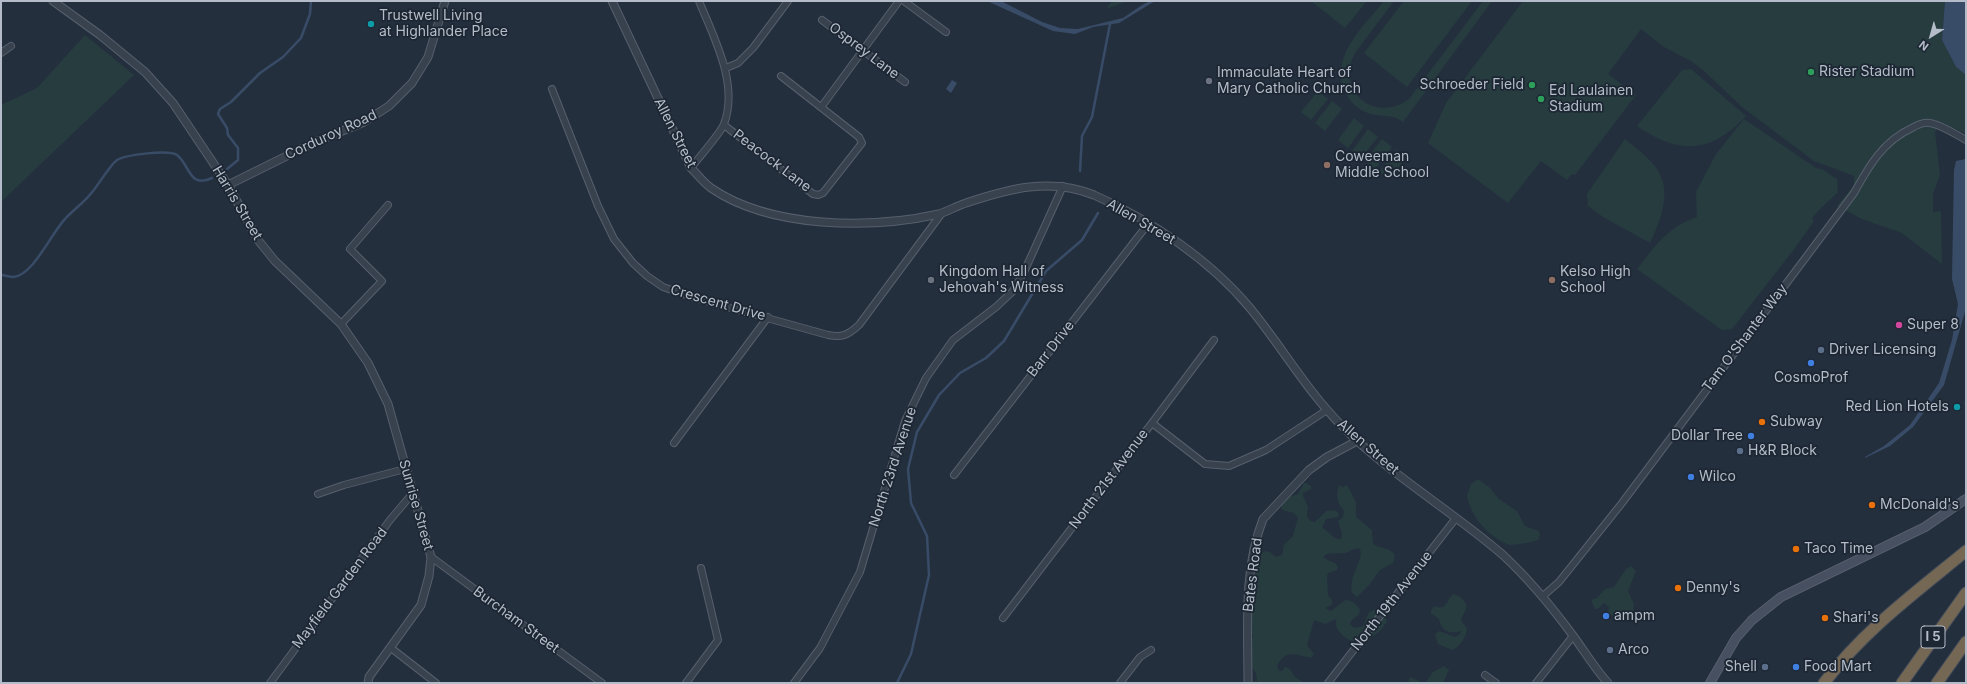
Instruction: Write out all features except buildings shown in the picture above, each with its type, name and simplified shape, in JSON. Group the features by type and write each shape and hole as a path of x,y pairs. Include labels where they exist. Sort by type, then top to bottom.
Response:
{"highway":[{"path":"1824,683 1855,646 1873,628 1966,551"},
{"name":"I 5","path":"1902,683 1966,593"},
{"name":"I 5","path":"1937,683 1966,642"}],"main road":[{"path":"1710,683 1736,638 1752,620 1781,597 1925,527 1966,499"}],"street":[{"name":"Harris Street","path":"53,1 100,35 145,72 173,103 228,185 258,240 275,261 341,324"},
{"name":"Corduroy Road","path":"228,185 313,142 364,122 389,106 412,84 428,57 445,1"},
{"name":"Allen Street","path":"612,1 691,168 710,188 754,210 809,221 886,223 942,213 963,204 1034,185 1063,186 1092,195 1148,224 1198,256 1224,279 1263,324 1327,410 1357,441 1502,554 1543,596 1608,683"},
{"path":"691,168 724,125 728,99 726,68 699,1"},
{"path":"726,68 738,63 753,48 788,1"},
{"path":"822,106 900,1"},
{"path":"904,1 946,32"},
{"name":"Osprey Lane","path":"822,20 905,82"},
{"path":"1,53 11,46"},
{"name":"Peacock Lane","path":"724,125 813,194 818,195 823,193 862,143 859,137 822,106 781,76"},
{"name":"Crescent Drive","path":"552,89 598,206 614,239 633,263 663,287 695,298 768,317 828,335 838,337 849,334 859,325 942,213"},
{"name":"Tam O'Shanter Way","path":"1543,596 1559,582 1622,503 1845,205 1874,157 1903,132 1923,124 1939,126 1966,140"},
{"name":"North 23rd Avenue","path":"794,683 820,648 860,572 905,421 926,378 953,340 996,307 1013,291 1024,272 1063,186"},
{"path":"341,324 382,281 350,249 388,205"},
{"name":"Barr Drive","path":"954,475 1148,224"},
{"path":"674,442 768,317"},
{"name":"Sunrise Street","path":"341,324 368,363 388,404 412,494 431,557 429,576 421,605 369,677 368,683"},
{"name":"North 21st Avenue","path":"1003,618 1214,340"},
{"path":"1152,423 1205,464 1229,466 1266,450 1327,410"},
{"name":"Bates Road","path":"1248,683 1248,606 1251,573 1259,529 1263,519 1309,470 1327,457 1357,441"},
{"path":"318,494 344,485 405,469"},
{"name":"Mayfield Garden Road","path":"270,683 390,520 412,494"},
{"name":"North 19th Avenue","path":"1328,683 1456,518"},
{"name":"Burcham Street","path":"431,557 602,683"},
{"path":"686,683 718,640 701,568"},
{"path":"1536,683 1573,636"},
{"path":"391,648 436,683"},
{"path":"1120,683 1140,657 1151,650"},
{"path":"1485,675 1496,683"}],"green space":[{"path":"1112,1 1128,1 1106,9"},
{"path":"1311,1 1367,1 1345,28"},
{"path":"1384,1 1394,1 1355,53 1350,67 1350,80 1354,91 1361,100 1371,105 1383,108 1396,106 1409,99 1483,1 1492,1 1403,122 1393,117 1374,115 1363,111 1353,104 1346,94 1341,81 1341,68 1344,56 1350,44"},
{"path":"1404,1 1472,1 1407,87 1364,53"},
{"path":"1523,1 1945,1 1942,40 1956,67 1966,75 1966,134 1941,122 1935,132 1940,175 1933,194 1933,212 1941,211 1942,264 1902,233 1862,219 1837,206 1854,185 1854,176 1814,161 1742,107 1703,70 1691,61 1664,47 1641,29 1608,74 1636,95 1575,175 1572,174 1567,180 1541,161 1508,203 1428,143 1446,103"},
{"path":"85,35 134,75 1,202 1,105 37,88"},
{"path":"1691,69 1746,116 1733,129 1720,138 1707,144 1694,146 1681,146 1667,142 1637,126 1682,70"},
{"path":"1318,91 1328,99 1311,120 1301,112"},
{"path":"1332,101 1342,109 1325,131 1315,123"},
{"path":"1354,118 1364,126 1348,148 1338,140"},
{"path":"1744,119 1816,168 1822,169 1837,179 1838,192 1812,218 1814,221 1795,248 1732,329 1722,330 1637,269 1656,245 1671,231 1679,225 1697,217 1696,192 1716,154"},
{"path":"1368,129 1378,137 1361,158 1352,151"},
{"path":"1382,139 1392,147 1375,169 1365,161"},
{"path":"1625,139 1653,164 1660,174 1663,182 1664,200 1660,218 1650,243 1603,217 1588,206 1587,194"},
{"path":"1396,150 1406,158 1389,179 1379,172"},
{"path":"1478,479 1490,488 1499,499 1517,511 1525,526 1539,531 1539,539 1521,544 1510,545 1502,542 1488,532 1472,512 1467,496 1471,484"},
{"path":"1304,483 1311,486 1311,489 1303,493 1308,507 1307,516 1310,521 1315,522 1326,511 1335,510 1339,514 1338,517 1326,519 1322,527 1335,538 1341,539 1342,533 1338,521 1343,517 1344,511 1340,505 1337,492 1339,485 1342,487 1347,485 1356,502 1356,517 1372,530 1373,544 1388,549 1395,555 1393,563 1380,570 1370,584 1357,597 1352,593 1351,587 1360,559 1360,549 1345,553 1332,553 1325,555 1324,558 1335,563 1338,567 1337,570 1328,573 1327,576 1328,595 1332,600 1332,605 1326,607 1326,609 1331,611 1345,600 1348,600 1354,603 1360,610 1358,615 1350,624 1354,628 1363,626 1369,612 1374,610 1385,614 1387,622 1379,632 1362,644 1344,637 1336,627 1336,619 1325,624 1314,620 1307,645 1314,654 1312,657 1290,654 1285,656 1277,666 1279,671 1282,671 1285,667 1290,669 1295,677 1304,683 1254,683 1254,681 1257,681 1256,674 1249,661 1249,645 1253,637 1247,623 1253,605 1250,590 1254,579 1258,558 1264,551 1270,552 1276,557 1282,555 1284,545 1293,536 1298,518 1294,513 1282,510 1280,505 1286,498 1298,494"},
{"path":"1631,566 1636,571 1628,591 1634,604 1633,616 1625,619 1616,615 1610,616 1608,613 1609,607 1604,603 1598,609 1595,609 1591,600 1597,598 1605,589 1614,587 1626,569"},
{"path":"1453,594 1461,597 1466,604 1466,609 1461,621 1467,628 1466,634 1462,641 1455,649 1452,650 1438,644 1435,635 1439,631 1455,637 1460,634 1461,631 1450,632 1444,629 1439,619 1431,613 1431,610 1435,606 1444,607"},
{"path":"1444,666 1449,670 1443,683 1423,683 1426,682 1433,672"},
{"path":"1410,677 1423,683 1408,683"}],"water":[{"path":"987,1 1001,1 1042,22 1060,28 1078,29 1123,18 1142,5 1150,1 1155,1 1119,23 1093,27 1075,34 1053,31"},
{"path":"1945,1 1966,1 1966,75 1956,67 1942,40"},
{"path":"952,80 957,83 951,93 946,89"},
{"path":"1966,159 1966,308 1944,385 1913,427 1890,446 1865,458 1884,446 1910,425 1939,383 1952,340 1958,304 1952,279 1954,170 1956,161"}],"waterway":[{"path":"227,169 238,160 238,148 228,135 227,128 218,114 220,109 231,102 260,73 283,57 301,38 310,14 311,1"},
{"path":"1080,171 1082,136 1092,117 1110,24"},
{"path":"1,275 13,277 20,275 28,269 35,262 68,215 90,195 117,160 147,153 172,153 181,159 194,178 204,181 212,178"},
{"path":"897,683 911,654 929,575 927,536 911,503 908,469 917,432 939,395 960,373 986,358 1004,341 1046,271 1082,240 1098,213"}],"place":[{"name":"Trustwell Living at Highlander Place","path":"371,24"},
{"name":"Rister Stadium","path":"1811,72"},
{"name":"Immaculate Heart of Mary Catholic Church","path":"1209,81"},
{"name":"Schroeder Field","path":"1532,85"},
{"name":"Ed Laulainen Stadium","path":"1541,99"},
{"name":"Coweeman Middle School","path":"1327,165"},
{"name":"Kingdom Hall of Jehovah's Witness","path":"931,280"},
{"name":"Kelso High School","path":"1552,280"},
{"name":"Super 8","path":"1899,325"},
{"name":"Driver Licensing","path":"1821,350"},
{"name":"CosmoProf","path":"1811,363"},
{"name":"Red Lion Hotels","path":"1957,407"},
{"name":"Subway","path":"1762,422"},
{"name":"Dollar Tree","path":"1751,436"},
{"name":"H&R Block","path":"1740,451"},
{"name":"Wilco","path":"1691,477"},
{"name":"McDonald's","path":"1872,505"},
{"name":"Taco Time","path":"1796,549"},
{"name":"Denny's","path":"1678,588"},
{"name":"ampm","path":"1606,616"},
{"name":"Shari's","path":"1825,618"},
{"name":"Arco","path":"1610,650"},
{"name":"Shell","path":"1765,667"},
{"name":"Food Mart","path":"1796,667"}]}
